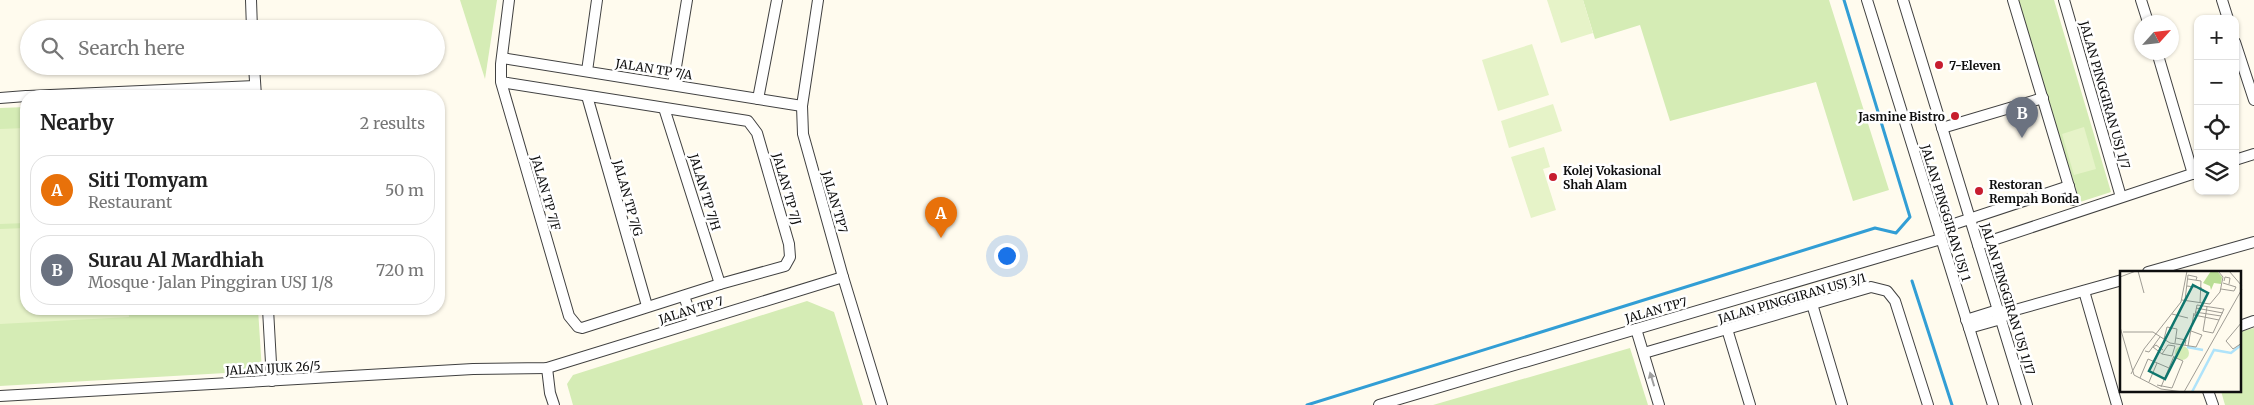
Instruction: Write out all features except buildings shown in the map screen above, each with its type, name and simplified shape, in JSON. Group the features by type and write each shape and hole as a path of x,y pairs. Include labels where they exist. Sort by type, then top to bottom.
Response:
{"street":[{"path":"251,0 252,20"},
{"name":"JALAN TP 7/F","path":"509,0 501,82 569,316 578,327 582,328 648,306"},
{"path":"587,71 597,0"},
{"path":"673,85 687,0"},
{"path":"758,99 777,0"},
{"name":"JALAN TP7","path":"818,0 802,106 803,134 843,277 882,405"},
{"name":"JALAN PINGGIRAN USJ 1","path":"1867,0 1993,405"},
{"name":"JALAN PINGGIRAN USJ 1/17","path":"1903,0 1978,245 2002,314 2027,405"},
{"path":"2013,0 2074,200"},
{"name":"JALAN PINGGIRAN USJ 1/7","path":"2064,0 2121,198"},
{"path":"2141,0 2146,15"},
{"path":"2222,0 2227,15"},
{"path":"2239,54 2254,100"},
{"name":"JALAN TP 7/A","path":"502,58 802,106"},
{"path":"2160,60 2194,170"},
{"path":"255,75 256,90"},
{"path":"501,82 664,108"},
{"name":"JALAN TP 7/G","path":"587,96 648,306"},
{"path":"0,98 20,97"},
{"path":"1942,128 2042,98"},
{"name":"JALAN TP 7/J","path":"664,108 748,121 757,133 789,244 790,257 785,266 720,284"},
{"name":"JALAN TP 7/H","path":"664,108 720,284"},
{"path":"2239,159 2254,154"},
{"path":"1978,245 2194,173"},
{"name":"JALAN TP7","path":"1379,405 1636,329 1940,234 1970,219 2069,186"},
{"path":"2170,270 2254,242"},
{"name":"JALAN TP 7","path":"547,368 843,277"},
{"path":"1967,324 2120,281"},
{"path":"648,306 720,284"},
{"name":"JALAN PINGGIRAN USJ 3/1","path":"1644,353 1871,287 1887,291 1896,300 1928,405"},
{"path":"2084,291 2117,405"},
{"path":"684,296 693,322"},
{"path":"1812,304 1842,405"},
{"path":"268,315 272,381"},
{"path":"1636,329 1660,405"},
{"path":"1727,329 1750,405"},
{"path":"547,368 550,393 554,405"},
{"name":"JALAN IJUK 26/5","path":"0,396 473,369 547,368"},
{"path":"2208,392 2213,405"}],"green space":[{"path":"460,0 497,0 485,79"},
{"path":"1547,0 1583,0 1593,33 1561,43"},
{"path":"1583,0 1829,0 1889,190 1853,201 1816,82 1670,121 1640,25 1595,39"},
{"path":"2017,0 2054,0 2111,192 2080,202"},
{"path":"1532,44 1549,95 1498,111 1482,60"},
{"path":"1553,104 1562,131 1509,148 1501,121"},
{"path":"20,107 20,315 258,315 262,371 0,386 0,108"},
{"path":"2084,127 2096,169 2074,175 2062,134"},
{"path":"20,128 20,223 0,224 0,129"},
{"path":"1544,147 1550,167 1543,169 1556,210 1531,218 1511,157"},
{"path":"20,228 20,315 129,315 129,317 0,324 0,229"},
{"path":"807,301 834,312 863,405 573,405 567,384 573,375"},
{"path":"2254,328 2254,405 2225,405 2221,392 2242,392 2242,331"},
{"path":"1630,348 1648,405 1433,405"}],"waterway":[{"path":"1307,405 1875,228 1896,233 1910,217 1844,0"},
{"path":"1912,281 1952,405"}],"place":[{"name":"7-Eleven","path":"1939,65"},
{"name":"Jasmine Bistro","path":"1955,116"},
{"name":"Surau Al Mardhiah","path":"2022,138"},
{"name":"Kolej Vokasional Shah Alam","path":"1553,177"},
{"name":"Restoran Rempah Bonda","path":"1979,191"},
{"name":"Siti Tomyam","path":"941,238"}]}
